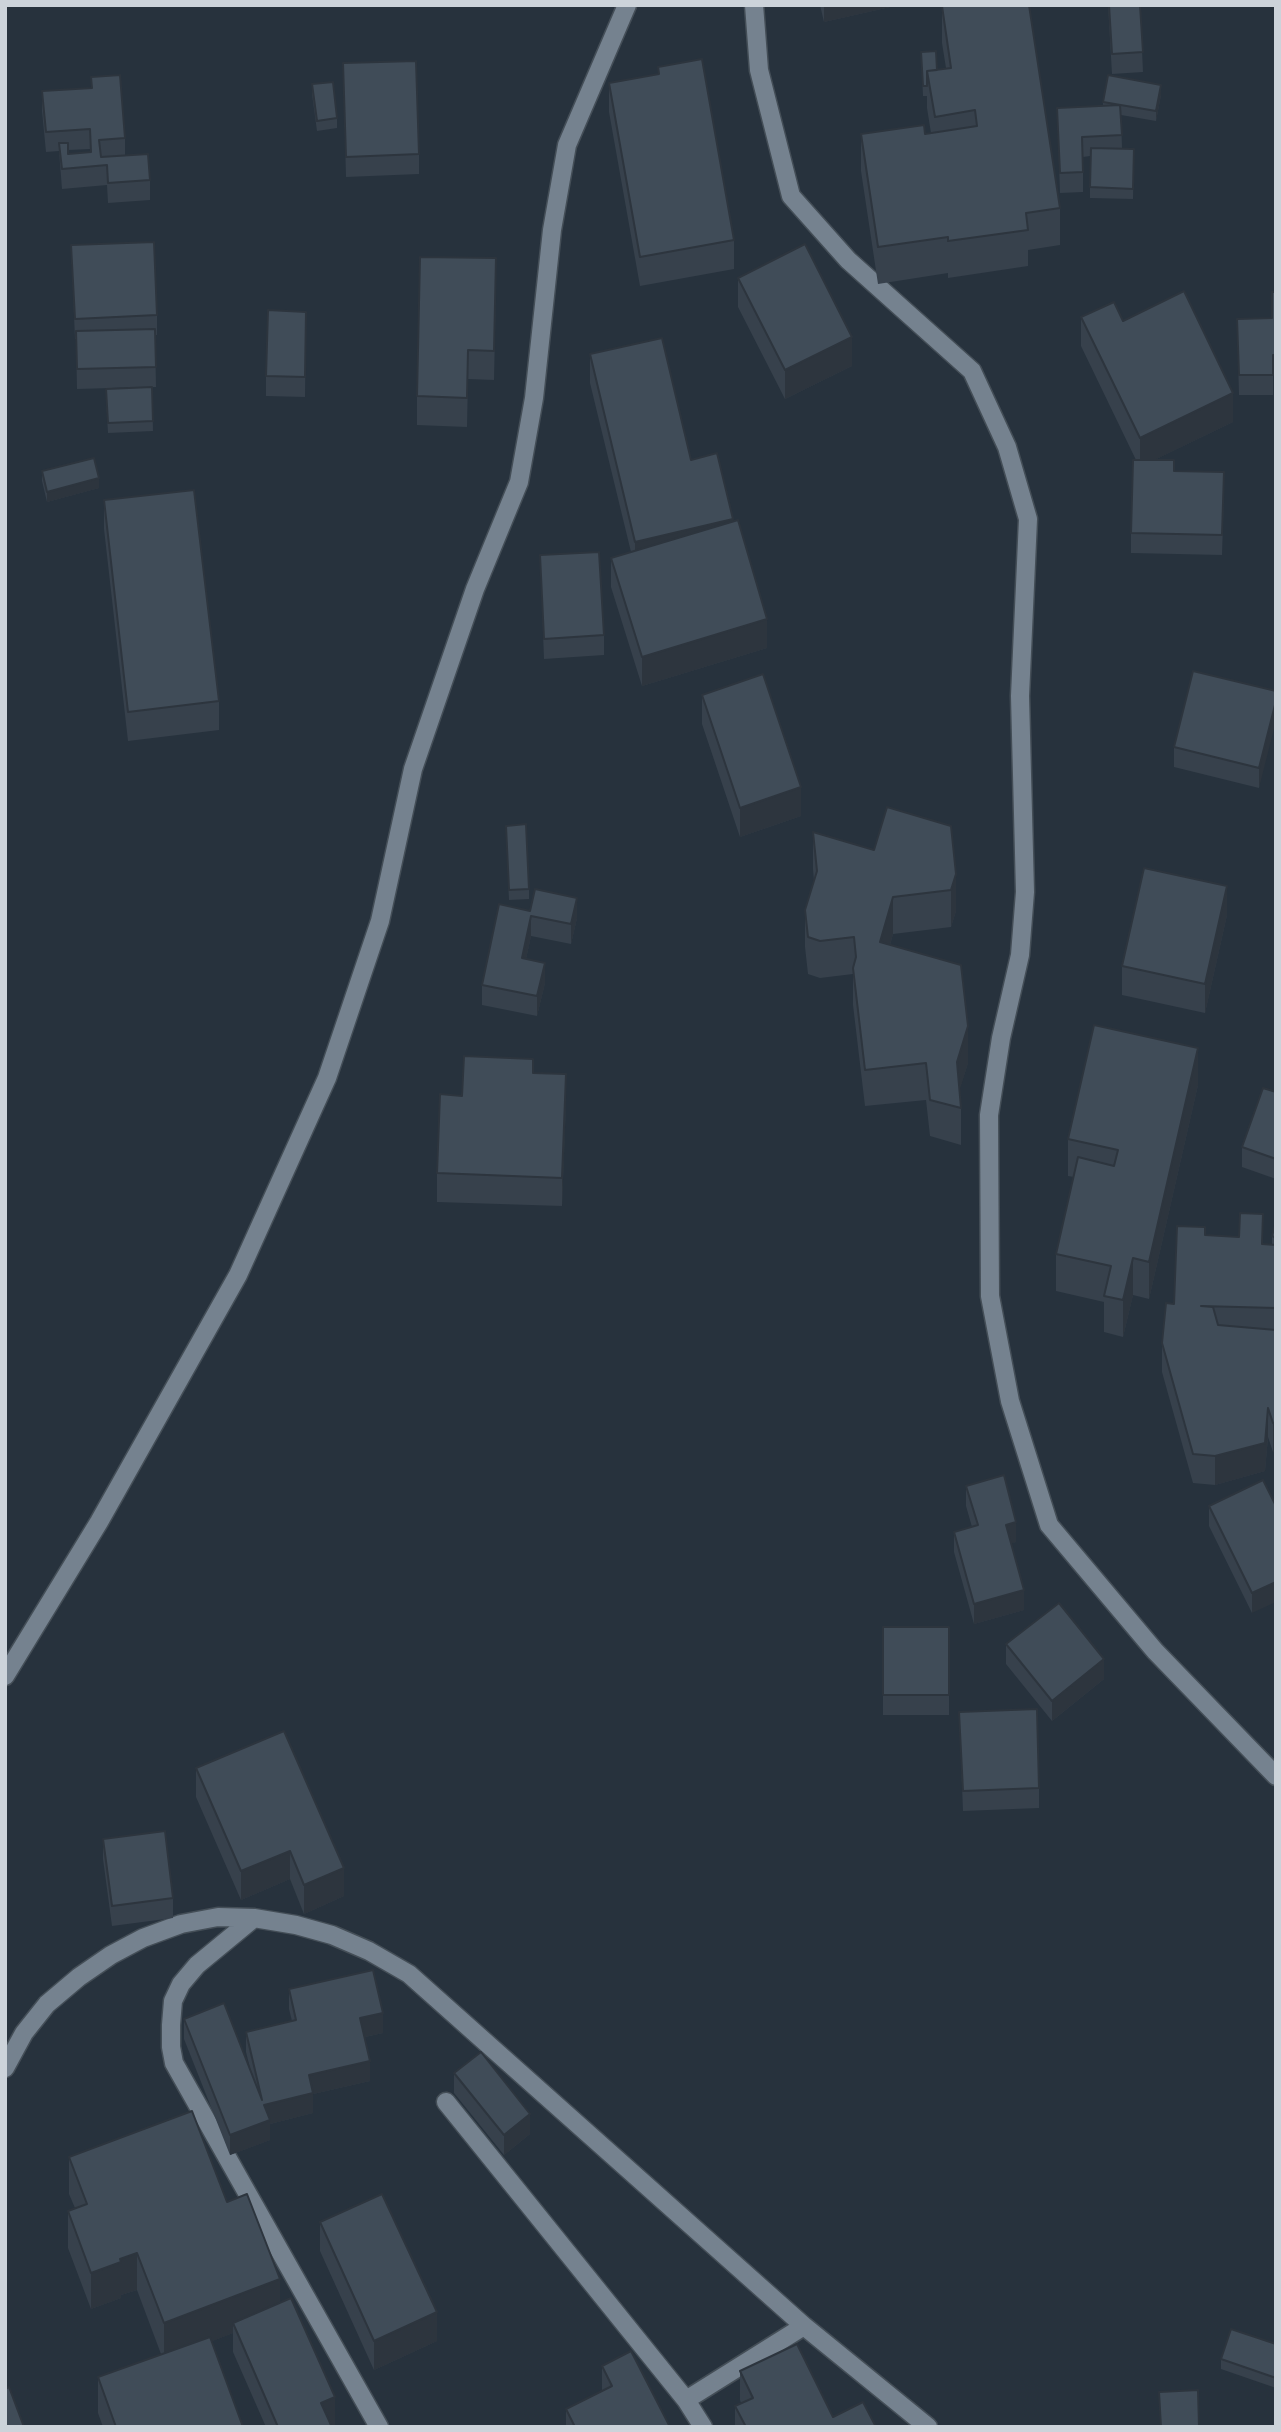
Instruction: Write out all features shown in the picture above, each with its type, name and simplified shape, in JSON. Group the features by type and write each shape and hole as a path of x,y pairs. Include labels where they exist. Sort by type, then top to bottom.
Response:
{"street":[{"path":"5,1676 99,1522 238,1275 327,1078 380,921 413,769 475,589 519,482 534,398 552,230 567,145 627,5"},
{"path":"754,5 759,70 791,196 848,260 972,371 1007,447 1028,519 1020,696 1025,892 1020,955 1001,1038 989,1115 990,1296 1010,1401 1049,1525 1155,1651 1276,1776"},
{"path":"5,2068 24,2033 47,2004 79,1977 111,1955 143,1938 181,1924 218,1917 254,1918 296,1925 332,1935 369,1951 409,1974 804,2326 928,2427"},
{"path":"254,1918 197,1965 181,1984 173,2001 171,2047 174,2063 380,2427"},
{"path":"446,2102 686,2400 703,2427"},
{"path":"686,2400 804,2326"}],"building":[{"path":"1029,5 1060,208 1026,213 1028,230 878,247 861,134 924,125 925,134 977,126 975,110 935,117 927,71 951,68 942,6"},
{"path":"1109,5 1140,5 1143,52 1112,54"},
{"path":"936,51 937,70 927,71 927,86 923,86 921,52"},
{"path":"702,59 734,240 640,257 609,83 659,74 658,67"},
{"path":"416,61 419,154 346,157 343,63"},
{"path":"120,75 125,138 99,140 101,157 148,154 150,180 108,183 107,165 62,169 59,143 68,143 68,154 91,152 90,129 46,132 42,91 92,88 91,77"},
{"path":"1108,75 1161,85 1156,111 1103,102"},
{"path":"333,82 337,118 317,121 312,84"},
{"path":"1120,105 1122,135 1082,137 1083,172 1060,173 1057,108"},
{"path":"1091,148 1134,149 1133,189 1090,187"},
{"path":"154,242 157,315 75,319 71,245"},
{"path":"805,244 852,337 785,370 738,278"},
{"path":"420,257 496,258 494,351 468,350 467,398 417,396"},
{"path":"1184,291 1233,393 1140,438 1081,317 1114,302 1123,321"},
{"path":"1272,292 1276,292 1276,355 1273,355 1273,375 1239,375 1237,319 1272,318"},
{"path":"268,310 306,312 305,377 266,376"},
{"path":"155,329 156,367 77,369 76,331"},
{"path":"662,338 691,460 717,453 733,519 635,542 590,354"},
{"path":"152,387 153,421 108,423 106,389"},
{"path":"94,458 99,478 47,492 42,471"},
{"path":"1133,460 1174,460 1174,471 1224,472 1222,535 1131,533"},
{"path":"194,490 219,701 128,712 104,500"},
{"path":"738,520 767,619 642,657 611,558"},
{"path":"599,552 604,635 544,639 540,555"},
{"path":"1193,671 1276,691 1276,701 1259,768 1174,747"},
{"path":"763,674 801,787 740,808 702,695"},
{"path":"887,807 951,826 956,874 951,890 893,897 880,942 961,965 968,1026 957,1062 961,1108 930,1100 926,1063 865,1070 853,968 856,957 854,937 820,941 808,937 805,910 817,871 813,832 874,850"},
{"path":"526,824 529,889 509,890 506,826"},
{"path":"1144,868 1227,886 1205,984 1122,966"},
{"path":"535,889 577,898 571,924 531,916 522,958 545,963 537,996 482,985 499,904 530,911"},
{"path":"1094,1025 1198,1048 1149,1262 1133,1258 1123,1300 1104,1296 1111,1266 1056,1254 1078,1157 1114,1166 1118,1150 1068,1139"},
{"path":"464,1056 533,1059 533,1073 566,1074 562,1178 437,1173 440,1094 462,1096"},
{"path":"1263,1088 1276,1092 1276,1159 1242,1147"},
{"path":"1240,1213 1263,1214 1262,1244 1276,1245 1276,1308 1201,1306 1213,1307 1218,1325 1276,1330 1276,1423 1273,1423 1268,1408 1265,1443 1215,1456 1193,1454 1162,1343 1166,1303 1174,1304 1177,1226 1205,1227 1205,1235 1239,1237"},
{"path":"1276,1222 1276,1238 1272,1236"},
{"path":"1004,1475 1016,1522 1006,1525 1024,1590 974,1604 954,1532 978,1525 966,1486"},
{"path":"1263,1480 1276,1506 1276,1582 1252,1593 1209,1506"},
{"path":"1059,1603 1104,1659 1052,1701 1006,1644"},
{"path":"883,1627 949,1627 949,1695 883,1695"},
{"path":"1037,1709 1039,1788 963,1791 959,1712"},
{"path":"284,1731 344,1868 304,1885 290,1851 241,1871 196,1768"},
{"path":"165,1831 173,1898 112,1906 103,1839"},
{"path":"373,1970 383,2013 360,2018 370,2061 309,2075 313,2093 264,2105 270,2120 230,2135 184,2019 224,2003 262,2100 246,2032 296,2020 289,1989"},
{"path":"481,2052 530,2114 504,2135 454,2073"},
{"path":"192,2111 227,2202 247,2194 280,2279 164,2323 137,2253 91,2273 68,2211 87,2204 69,2157"},
{"path":"382,2194 437,2312 374,2341 320,2222"},
{"path":"291,2298 335,2397 321,2403 331,2425 328,2427 278,2427 233,2323"},
{"path":"1231,2329 1276,2344 1276,2378 1221,2359"},
{"path":"210,2337 243,2427 116,2427 98,2377"},
{"path":"797,2344 833,2417 863,2402 876,2427 746,2427 735,2406 753,2398 740,2371"},
{"path":"631,2351 670,2427 575,2427 566,2409 612,2386 602,2366"},
{"path":"9,2387 24,2427 5,2427 5,2389"},
{"path":"1198,2390 1199,2427 1161,2427 1159,2392"}]}
